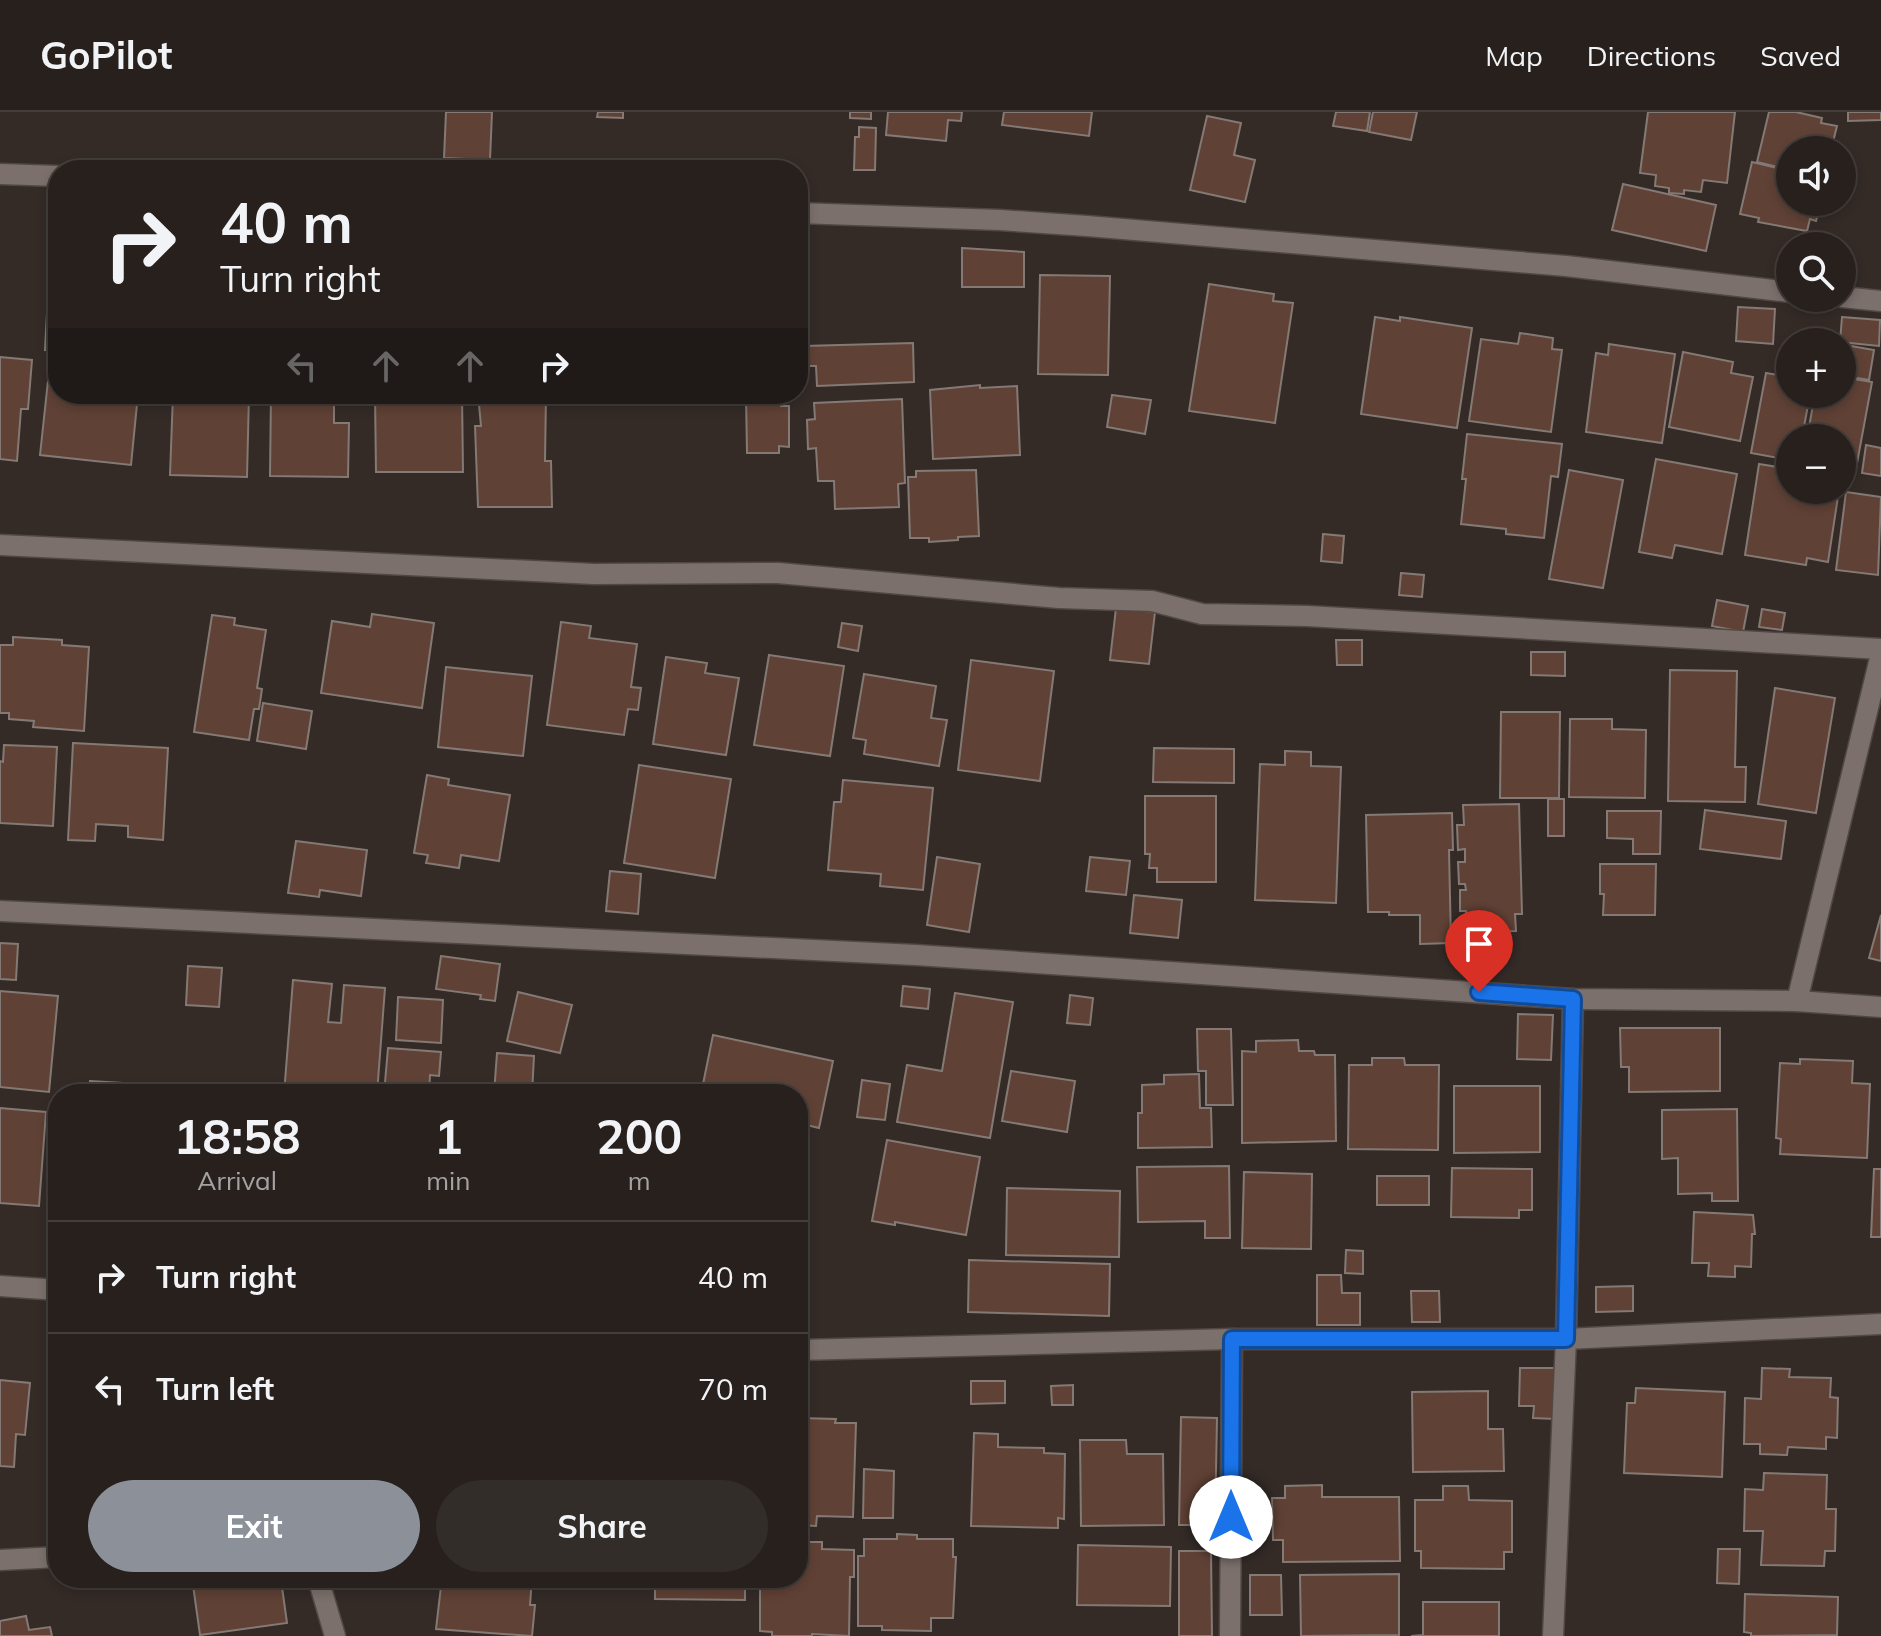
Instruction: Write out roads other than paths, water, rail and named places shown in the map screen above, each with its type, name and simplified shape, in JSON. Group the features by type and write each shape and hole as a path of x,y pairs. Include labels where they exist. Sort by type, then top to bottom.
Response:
{"street":[{"path":"0,174 48,176"},
{"path":"808,213 1087,226 1566,266 1776,290"},
{"path":"1856,298 1881,301"},
{"path":"0,545 594,574 778,573 1059,598 1152,601 1202,614 1307,616 1881,652 1797,1001"},
{"path":"0,911 916,955 1573,999 1797,1001 1881,1007"},
{"path":"1553,1636 1566,1339 1573,999"},
{"path":"0,1286 48,1289"},
{"path":"808,1350 1232,1339 1566,1339 1881,1324"},
{"path":"1230,1636 1232,1339"},
{"path":"0,1560 48,1558"},
{"path":"321,1588 335,1636"}]}
